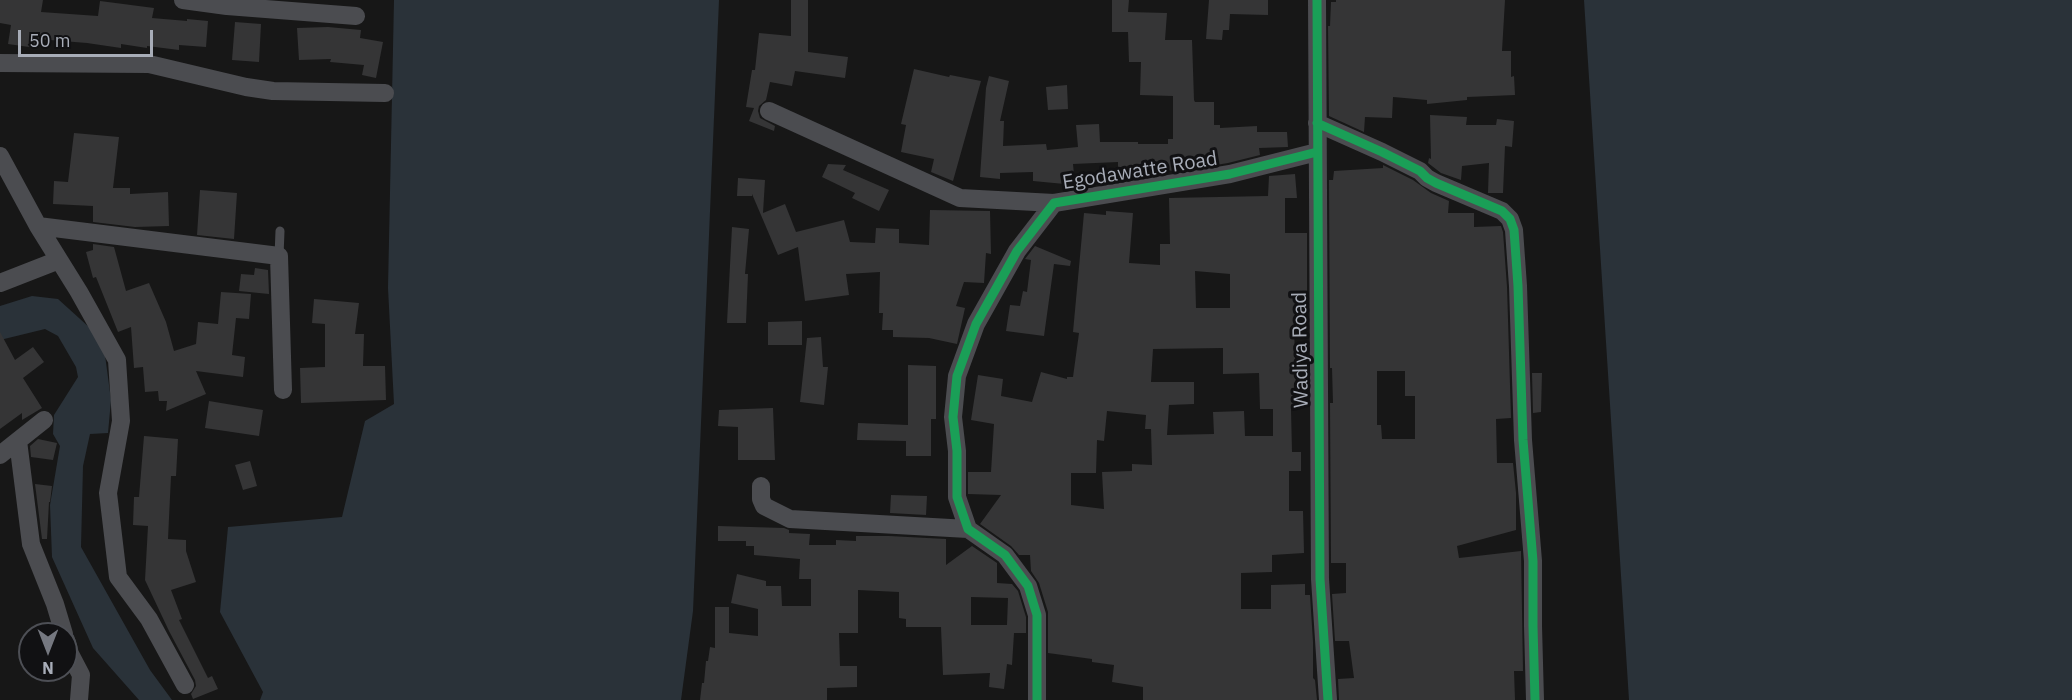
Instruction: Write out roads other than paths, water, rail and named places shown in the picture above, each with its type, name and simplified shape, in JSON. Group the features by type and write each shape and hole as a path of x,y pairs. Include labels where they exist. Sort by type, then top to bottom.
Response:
{"street":[{"path":"183,0 227,6 356,16"},
{"name":"Wadiya Road","path":"1317,0 1320,579 1328,700"},
{"path":"0,63 150,64 246,87 273,91 385,93"},
{"path":"769,111 960,198 1054,203"},
{"path":"1317,123 1420,171 1426,178 1436,183 1502,211 1510,219 1514,230 1518,286 1523,440 1533,561 1535,700"},
{"name":"Egodawatte Road","path":"968,529 957,497 957,450 953,417 957,376 976,324 1017,251 1054,203 1230,174 1317,152"},
{"path":"0,156 38,226 117,360 121,420 108,493 118,577 149,619 185,685"},
{"path":"38,226 279,256 283,390"},
{"path":"0,283 59,260"},
{"path":"44,420 9,448 31,544 60,622"},
{"path":"761,486 761,499 764,506 790,519 968,529 1005,555 1028,586 1037,615 1038,700"},
{"path":"78,669 81,675 79,700"}],"lane":[{"path":"279,256 280,231"}]}
